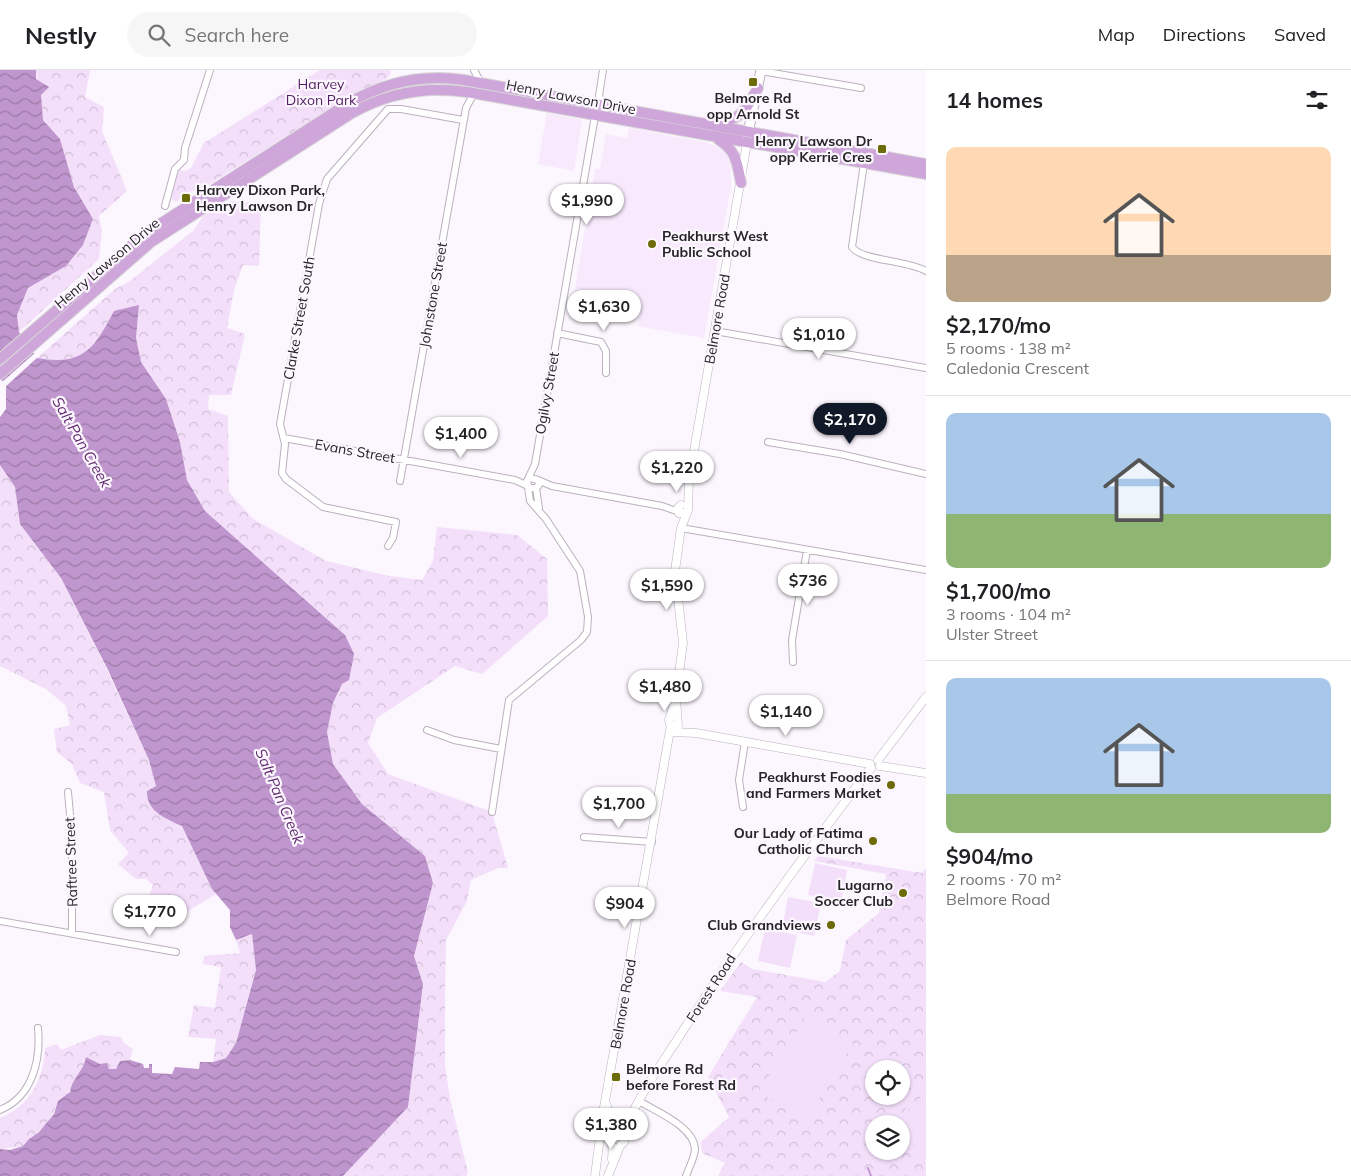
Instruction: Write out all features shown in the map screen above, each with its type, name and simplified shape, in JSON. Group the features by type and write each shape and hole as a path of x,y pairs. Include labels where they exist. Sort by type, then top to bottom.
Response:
{"main road":[{"name":"Belmore Road","path":"747,143 761,70"},
{"name":"Henry Lawson Drive","path":"0,374 146,233 334,112 375,89 401,82 429,78 481,83 926,164"},
{"path":"688,122 728,121 736,118 744,112 758,88"},
{"name":"Henry Lawson Drive","path":"0,359 103,276 205,205 372,102 413,91 459,91 474,93 714,138 926,174"},
{"path":"714,138 733,151 738,163 741,183"}],"street":[{"path":"165,206 175,169 184,160 184,148 210,70"},
{"path":"474,70 481,83"},
{"path":"761,70 861,88"},
{"path":"603,73 599,96 604,106"},
{"path":"459,91 466,108"},
{"name":"Johnstone Street","path":"400,481 463,120 466,108 474,93"},
{"name":"Clarke Street South","path":"388,546 393,538 396,522 323,507 286,479 282,470 284,438 280,424 325,184 388,109 401,109 463,120"},
{"name":"Ogilvy Street","path":"533,479 595,116"},
{"name":"Belmore Road","path":"596,1176 602,1117 666,759 674,729 676,697 683,647 675,576 682,509 689,480 747,143"},
{"path":"864,163 851,251 862,255 906,263 926,271"},
{"path":"715,331 926,368"},
{"path":"557,333 601,342 606,351 606,373"},
{"name":"Evans Street","path":"284,438 515,480 533,479 552,486 682,509"},
{"path":"768,442 840,454 926,474"},
{"path":"492,812 509,700 576,645 585,636 588,627 586,598 580,571 539,510 530,501 528,486 533,479"},
{"path":"533,479 537,488 536,497 539,510"},
{"name":"Evans Street","path":"515,480 537,488 552,486"},
{"path":"681,528 926,570"},
{"path":"793,662 792,640 807,550"},
{"path":"674,729 870,766 875,770 926,697"},
{"path":"426,730 454,740 501,749"},
{"path":"743,808 739,780 745,742"},
{"path":"879,763 926,773"},
{"name":"Forest Road","path":"619,1134 632,1117 639,1101 754,924 870,766"},
{"name":"Raftree Street","path":"68,792 72,837 72,932"},
{"path":"584,837 652,842"},
{"path":"0,921 72,932 176,952"},
{"path":"0,1110 22,1096 33,1077 38,1046 38,1028"},
{"path":"639,1101 688,1131 693,1141 695,1152 686,1176"},
{"name":"Belmore Road","path":"606,1102 609,1123 619,1134"},
{"path":"601,1135 614,1144 624,1142 619,1134 613,1135 614,1144 610,1172"}],"shaded area":[{"path":"547,113 582,120 574,171 538,164"},
{"name":"Peakhurst West Public School","path":"629,128 705,142 721,148 730,157 731,186 704,338 638,326 641,308 574,295 595,169 600,169 606,134 627,138"}],"green space":[{"path":"36,70 90,70 85,97 104,107 102,131 127,191 99,216 102,231 99,259 19,332 17,315 28,288 66,266 83,245 93,219 74,187 60,139 43,120"},
{"name":"Harvey Dixon Park","path":"320,70 390,70 391,73 387,79 358,91 200,190 193,190 187,193 176,202 171,198 179,170 186,171 191,168 204,143"},
{"path":"230,201 261,203 259,266 243,265 234,290 227,328 245,334 231,395 209,395 208,409 228,416 229,492 252,518 326,561 390,576 422,580 433,561 437,527 517,535 547,559 548,616 482,674 455,666 377,718 368,743 388,774 492,812 508,868 498,868 471,880 467,901 446,940 445,1065 450,1099 468,1172 466,1176 343,1176 408,1107 423,984 414,956 433,883 425,856 362,804 333,764 327,732 333,703 342,684 345,635 205,511 187,480 180,442 166,399 141,362 136,338 139,306 114,311 93,345 76,357 53,360 37,358 115,289 130,281 194,230 203,216"},
{"path":"0,465 15,487 20,524 61,578 149,760 156,786 147,791 150,804 158,814 182,826 216,894 183,914 147,902 153,885 146,879 136,879 118,864 129,853 110,830 104,792 80,783 72,764 57,752 54,729 70,725 66,706 46,689 0,666"},
{"path":"818,856 922,873 926,868 926,1176 718,1176 725,1163 702,1153 701,1142 729,1117 708,1077 757,997 720,991 741,962 752,969 825,982 840,971 846,940 879,913 886,874 814,861"},
{"path":"815,863 847,870 841,902 808,895"},
{"path":"788,897 821,903 814,936 782,929"},
{"path":"765,929 797,935 790,968 758,961"},
{"path":"252,934 256,970 236,1043 226,1058 213,1062 216,1039 188,1037 194,1005 215,1008 221,967 203,964 204,956 240,953 236,940"},
{"path":"807,1015 853,1044 805,1121 759,1092"},
{"path":"100,1035 121,1037 124,1043 133,1049 130,1060 120,1061 116,1069 113,1070 92,1061 80,1072 66,1097 58,1101 55,1110 42,1129 23,1146 0,1149 0,1118 20,1106 33,1090 42,1070 45,1048 57,1044 61,1050"},
{"path":"926,1091 926,1155 910,1141 910,1115 906,1115"},
{"path":"912,1098 915,1099 905,1115 902,1115 908,1105 910,1105"}],"water":[{"name":"Salt Pan Creek","path":"0,70 36,70 36,79 49,87 41,95 43,120 60,139 74,187 93,219 83,245 66,266 28,288 17,315 19,332 37,358 53,360 76,357 93,345 114,311 139,305 136,338 141,362 166,399 180,442 187,480 205,511 345,635 354,654 349,680 342,684 333,703 327,732 333,764 362,804 425,856 433,883 414,956 423,984 408,1107 343,1176 0,1176 0,1149 10,1150 23,1146 39,1132 54,1114 58,1101 70,1092 86,1057 100,1064 107,1063 109,1069 116,1069 120,1061 130,1060 143,1064 144,1068 149,1068 149,1064 152,1064 152,1073 172,1074 175,1067 199,1069 200,1062 213,1062 226,1058 236,1043 256,970 252,934 236,940 230,927 230,910 212,889 182,826 158,813 150,804 147,791 156,786 149,760 108,670 61,578 20,524 15,487 0,465 0,417 6,409 6,386 0,378"}],"pier":[{"path":"36,352 39,356 4,388 1,383"}],"waterway":[{"path":"868,1168 871,1176"}],"place":[{"name":"Belmore Rd opp Arnold St","path":"753,82"},
{"name":"Henry Lawson Dr opp Kerrie Cres","path":"882,149"},
{"name":"Harvey Dixon Park, Henry Lawson Dr","path":"186,198"},
{"name":"Peakhurst West Public School","path":"652,244"},
{"name":"Peakhurst Foodies and Farmers Market","path":"891,785"},
{"name":"Our Lady of Fatima Catholic Church","path":"873,841"},
{"name":"Lugarno Soccer Club","path":"903,893"},
{"name":"Club Grandviews","path":"831,925"},
{"name":"Belmore Rd before Forest Rd","path":"616,1077"}]}
